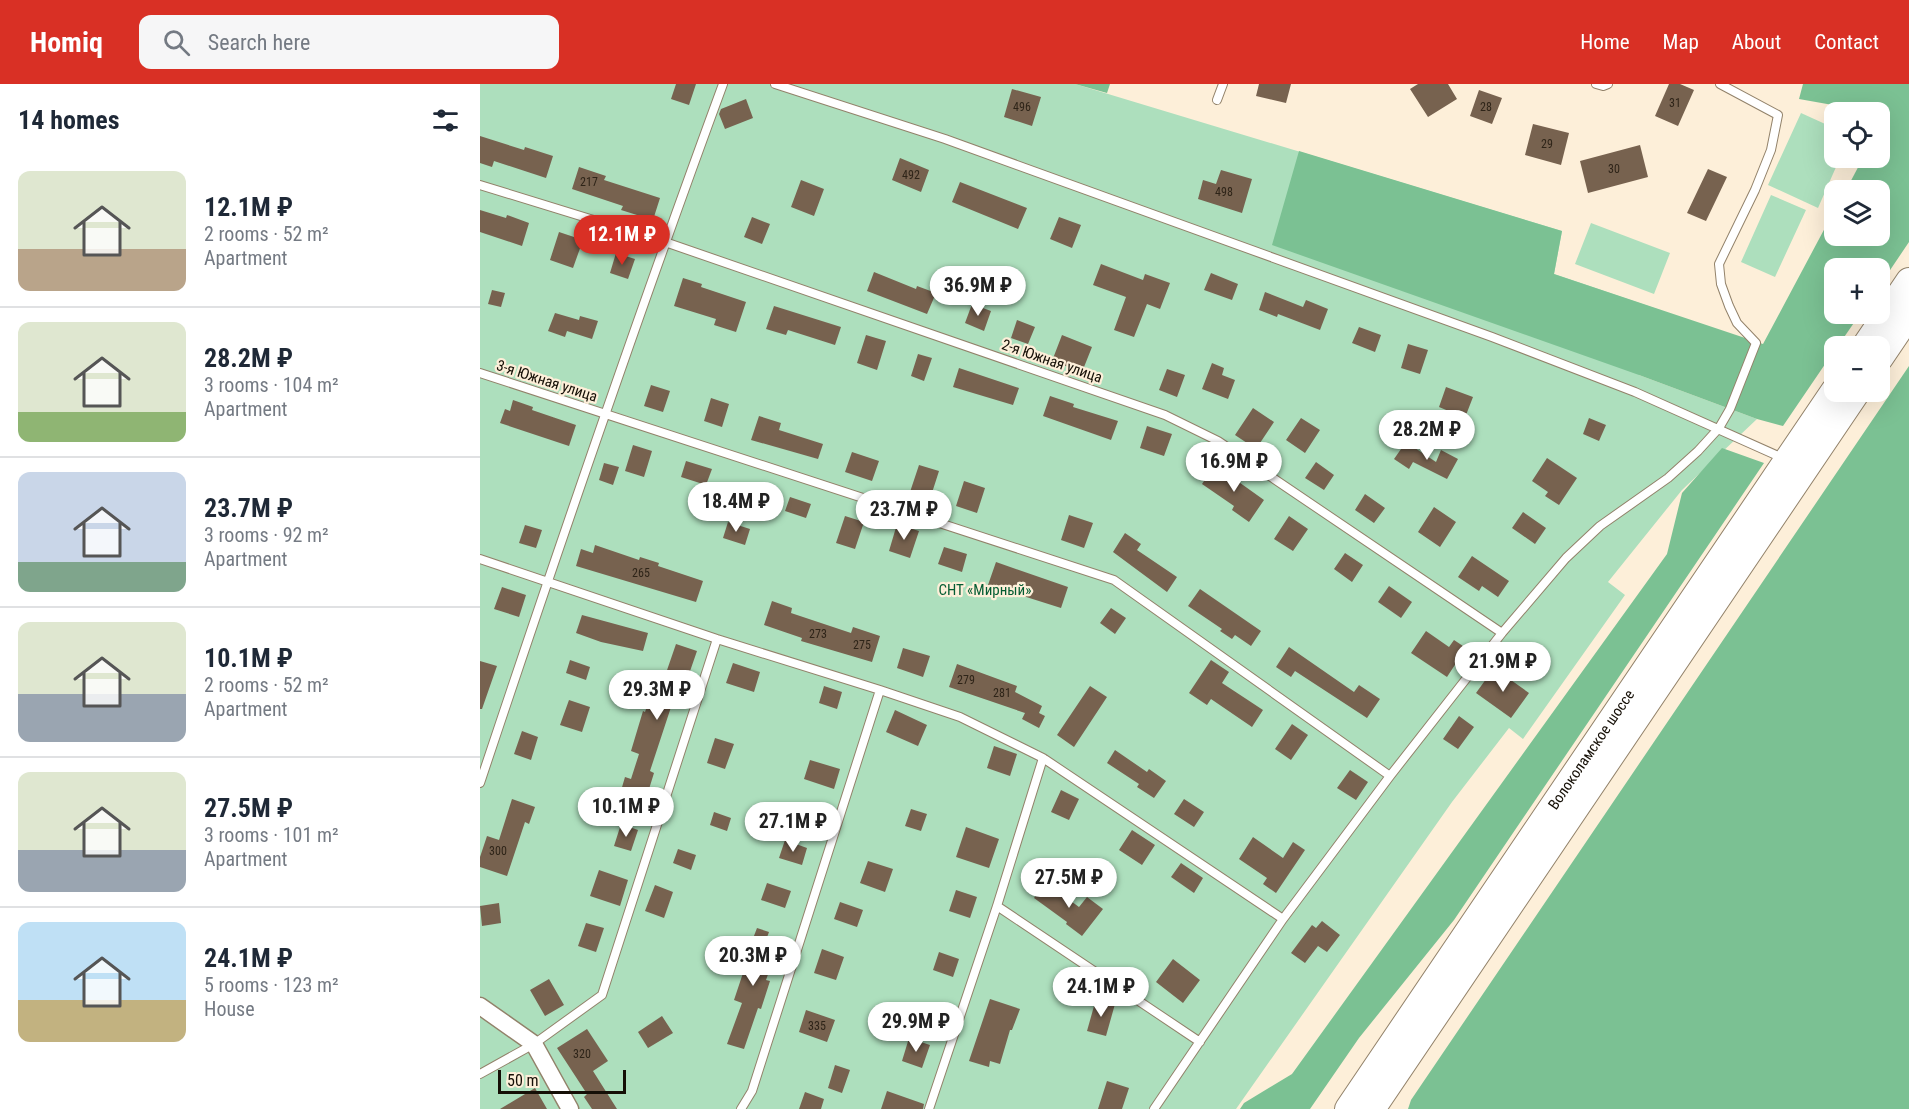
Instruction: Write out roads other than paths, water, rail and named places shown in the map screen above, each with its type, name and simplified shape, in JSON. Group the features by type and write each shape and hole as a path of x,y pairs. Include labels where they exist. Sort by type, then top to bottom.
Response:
{"main road":[{"path":"1871,336 1909,281"},
{"path":"1890,343 1909,315"},
{"name":"Волоколамское шоссе","path":"1372,1109 1795,466 1828,402"},
{"name":"Волоколамское шоссе","path":"1348,1109 1795,466 1849,402"}],"street":[{"path":"480,1006 534,1044 570,1109"},
{"path":"1389,1109 1400,1069"}],"lane":[{"path":"480,783 605,414 723,84"},
{"path":"775,84 956,143 1481,333 1635,392 1719,428 1795,466"},
{"path":"1217,100 1223,84"},
{"path":"1596,84 1603,86 1608,84"},
{"path":"1154,1109 1283,919 1390,776 1502,633 1566,558 1600,525 1668,478 1698,451 1719,428 1730,409 1756,343 1737,323 1728,306 1721,284 1719,264 1755,190 1771,150 1778,114 1720,84"},
{"name":"2-я Южная улица","path":"480,185 665,242 1165,415 1218,441 1502,633"},
{"name":"3-я Южная улица","path":"480,374 1114,580 1390,776"},
{"path":"480,559 717,639 960,717 1042,758 1283,919"},
{"path":"480,1074 534,1044 602,995 717,639"},
{"path":"741,1109 752,1091 880,690"},
{"path":"929,1109 997,906 1042,758"},
{"path":"997,906 1200,1042"}],"park label":[{"name":"СНТ «Мирный»","path":"985,590"}]}
